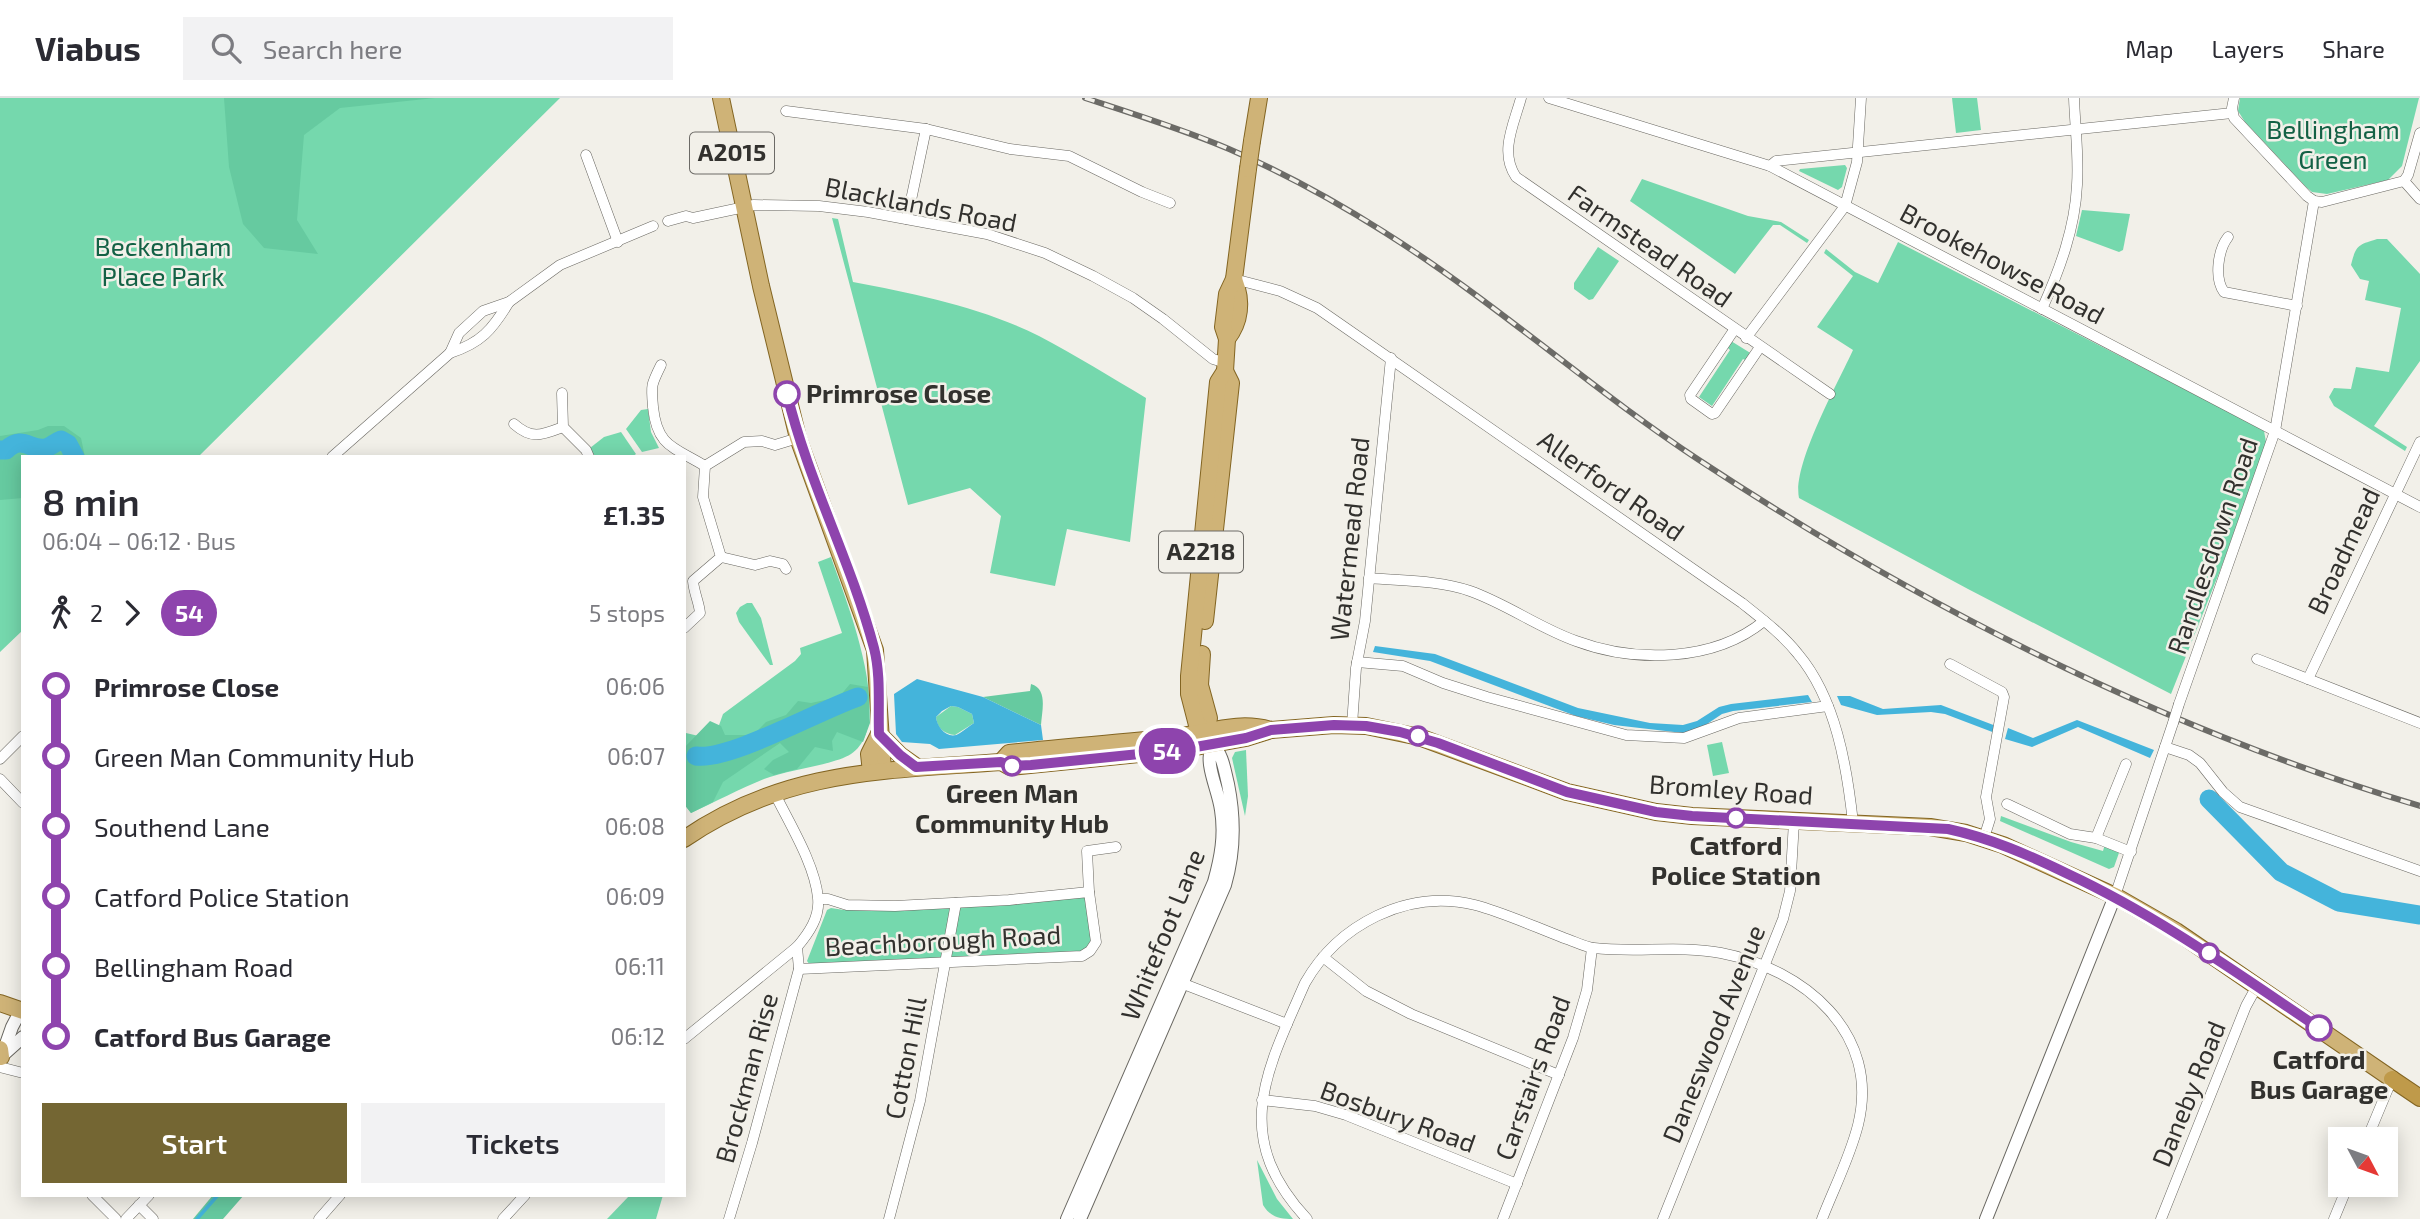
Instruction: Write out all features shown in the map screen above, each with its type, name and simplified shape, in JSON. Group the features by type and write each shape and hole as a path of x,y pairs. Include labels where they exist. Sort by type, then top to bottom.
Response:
{"highway":[{"name":"Bromley Road","path":"2392,1079 2420,1098"}],"main road":[{"name":"A2015","path":"721,98 798,438 875,650 879,734 869,754 877,771"},
{"name":"A2218","path":"1209,737 1209,718 1200,685 1197,655 1212,507 1231,383 1225,367 1227,339 1223,327 1227,294 1234,279 1259,98"},
{"name":"Bromley Road","path":"686,838 774,792 806,782 877,771 1001,762 1009,753 1176,737 1209,737 1254,725 1271,730 1352,726 1383,728 1419,737 1549,786 1674,815 1948,829 1984,838 2115,896 2176,931 2392,1079"},
{"path":"879,734 916,767"},
{"path":"0,1003 21,1009"}],"street":[{"name":"Farmstead Road","path":"1521,98 1507,153 1508,164 1516,177 1830,394"},
{"name":"Brookehowse Road","path":"1549,98 1770,166 2420,507"},
{"path":"1746,338 1845,206 1858,154 1861,98"},
{"path":"2042,309 2058,271 2073,221 2077,184 2074,98"},
{"path":"2234,98 2232,113 2237,122 2314,201 2322,202 2354,195 2404,181 2409,174 2420,133"},
{"path":"786,111 926,129 1010,149 1069,156 1170,203"},
{"path":"1770,166 1776,161 2232,113"},
{"path":"908,219 926,129"},
{"path":"586,155 618,242"},
{"path":"2404,181 2420,199"},
{"name":"Randlesdown Road","path":"2115,896 2275,431 2314,201"},
{"name":"Blacklands Road","path":"668,221 686,216 690,220 754,205 818,205 987,234 1045,253 1093,276 1163,319 1225,367"},
{"path":"450,353 459,333 483,311 509,302 561,265 650,230"},
{"path":"2228,237 2219,254 2219,283 2224,292 2297,306"},
{"name":"Allerford Road","path":"1234,279 1280,291 1317,308 1742,603 1764,621 1800,656 1828,706 1845,773 1853,823"},
{"path":"334,455 450,353 471,346 479,339 496,324 509,302"},
{"path":"1734,330 1690,396 1712,414 1760,347"},
{"name":"Watermead Road","path":"1352,726 1391,358"},
{"path":"661,365 650,386 654,418 659,435 670,446 686,455"},
{"path":"562,393 564,426 587,455"},
{"path":"514,424 524,433 541,435 564,426"},
{"path":"705,466 744,442 762,441 775,445 798,438"},
{"name":"Broadmead","path":"2308,679 2420,442"},
{"path":"686,455 705,466"},
{"path":"705,466 703,497 721,557"},
{"path":"721,557 755,565 770,562 783,564 786,569"},
{"path":"686,626 700,614 694,593 694,581 721,557"},
{"path":"1369,578 1468,590 1576,641 1626,653 1682,655 1706,649 1754,629 1764,621"},
{"path":"2257,659 2420,723"},
{"path":"1357,662 1403,666 1487,697 1626,734 1684,738 1739,718 1828,706"},
{"path":"1950,664 2002,692 2004,697 1986,797 1990,819 1984,838"},
{"name":"Whitefoot Lane","path":"1068,1219 1177,981 1225,886 1233,851 1233,806 1220,752 1209,737"},
{"path":"0,759 21,738"},
{"path":"2165,747 2189,755 2200,763 2223,792 2240,807 2420,871"},
{"path":"2096,838 2126,764"},
{"path":"1,782 21,801"},
{"path":"686,1037 797,947 814,923 819,899 811,870 774,792"},
{"path":"2007,804 2070,834 2096,838 2131,852"},
{"name":"Daneswood Avenue","path":"1663,1219 1765,967 1787,905 1794,821"},
{"path":"1089,892 1087,851 1116,847"},
{"name":"Beachborough Road","path":"799,968 1086,954 1093,948 1097,937 1089,892 956,903 847,905 819,899"},
{"path":"1986,1219 2115,896"},
{"path":"1307,1219 1284,1192 1270,1163 1262,1129 1265,1080 1305,982 1323,957 1345,934 1376,916 1403,906 1451,902 1475,905 1591,948 1718,952 1765,967 1809,991 1833,1012 1852,1042 1862,1091 1858,1125 1822,1219"},
{"name":"Cotton Hill","path":"889,1219 920,1101 956,903"},
{"name":"Brockman Rise","path":"729,1219 799,968 797,947"},
{"name":"Carstairs Road","path":"1503,1219 1583,1006 1591,948"},
{"path":"1323,957 1366,991 1411,1014 1559,1075"},
{"path":"1177,981 1287,1024"},
{"name":"Whitefoot Lane","path":"1080,1219 1177,981"},
{"name":"Daneby Road","path":"2161,1219 2246,1006 2257,986"},
{"path":"0,1059 13,1023 21,1011"},
{"path":"0,1059 21,1039"},
{"path":"0,1059 21,1072"},
{"path":"2372,1127 2392,1079"},
{"name":"Bosbury Road","path":"1262,1101 1315,1106 1346,1115 1517,1184"},
{"path":"94,1197 117,1219"},
{"path":"126,1219 147,1197"},
{"path":"319,1219 338,1197"},
{"path":"503,1219 523,1197"},
{"path":"2334,1219 2343,1197"},
{"path":"139,1205 153,1219"}],"green space":[{"name":"Beckenham Place Park","path":"0,98 560,98 200,455 21,455 21,632 0,652"},
{"path":"224,98 435,98 340,108 304,135 297,220 318,254 264,248 243,224 229,167"},
{"path":"1952,98 1977,98 1981,130 1956,133"},
{"name":"Bellingham Green","path":"2240,98 2419,98 2402,166 2388,180 2327,194 2312,192 2306,187 2245,122 2238,111"},
{"path":"1845,165 1847,168 1842,187 1838,190 1799,171 1800,169"},
{"path":"1642,179 1748,216 1781,222 1809,240 1807,243 1780,225 1773,225 1735,274 1630,201"},
{"path":"2082,210 2130,214 2123,250 2119,252 2076,236"},
{"path":"832,218 838,219 853,282 948,303 1017,326 1146,398 1130,542 1067,529 1055,586 990,573 1001,516 970,488 908,505"},
{"path":"2377,239 2387,239 2420,274 2420,361 2374,426 2407,447 2405,451 2334,406 2329,397 2334,388 2351,389 2356,367 2389,372 2401,308 2365,300 2369,281 2360,279 2351,265 2354,253 2359,247"},
{"path":"1898,242 2264,431 2266,442 2223,563 2171,694 1799,498 1802,466 1809,445 1853,350 1817,327 1853,276 1824,253 1826,249 1855,272 1878,283"},
{"path":"1598,247 1619,261 1593,299 1589,300 1574,289 1574,283"},
{"path":"1731,341 1752,354 1747,361 1743,359 1712,406 1699,397 1730,350 1727,347"},
{"path":"648,409 651,432 659,448 642,452 626,429 641,410"},
{"path":"48,426 64,426 81,438 85,455 21,455 21,498 0,500 0,436"},
{"path":"621,432 636,454 594,455 590,448 604,437"},
{"path":"831,557 856,629 869,689 869,716 864,739 851,754 843,758 764,779 691,813 686,807 686,733 703,737 718,728 723,714 795,661 801,654 800,648 842,633 818,562"},
{"path":"747,603 752,603 761,618 773,665 770,665 739,622 736,613"},
{"path":"850,684 868,687 870,723 863,742 837,732 832,741 833,751 815,747 797,769 774,775 764,769 773,760 789,752 780,743 723,782 713,802 691,813 686,807 686,746 710,721 721,726 725,735 753,735 766,722 786,715 798,701 811,703 839,697"},
{"path":"1031,684 1040,690 1042,695 1041,725 983,697 1030,691"},
{"path":"951,706 972,714 974,723 955,735 942,730 936,717"},
{"path":"1722,742 1729,773 1713,776 1707,745"},
{"path":"1246,750 1248,796 1245,816 1232,758 1235,752"},
{"path":"2001,816 2071,842 2103,851 2105,844 2120,850 2114,867 2109,869 2000,821"},
{"path":"1083,896 1087,898 1092,940 1091,945 1083,951 810,965 807,961 827,910 831,908 940,908"},
{"path":"1257,1160 1277,1199 1293,1219 1276,1216 1263,1205"},
{"path":"211,1197 242,1197 223,1219 193,1219"},
{"path":"628,1197 662,1197 656,1219 607,1219"}],"water":[{"path":"1375,646 1435,654 1578,708 1650,723 1683,725 1731,704 1808,695 1812,702 1733,711 1722,714 1701,728 1683,733 1614,725 1576,716 1430,661 1373,652"},
{"path":"917,679 983,697 1041,725 1043,740 939,749 930,744 902,742 896,734 894,694","holes":["951,706 972,714 974,723 956,735 948,734 941,729 936,717"]},
{"path":"1837,696 1850,696 1883,709 1941,705 1996,726 1995,733 1945,714 1931,712 1877,715 1841,705"},
{"path":"2077,720 2154,750 2150,758 2078,727 2032,747 2005,739 2008,728 2033,738"}],"waterway":[{"path":"0,450 6,450 17,443 45,448 61,440 68,444 74,455"},
{"path":"696,756 730,751 752,743 858,697"},
{"path":"2209,799 2281,872 2339,902 2420,915"},
{"path":"197,1219 216,1197"}],"railway":[{"path":"1085,98 1176,128 1229,149 1347,209 1425,259 1699,460 1784,514 1958,614 2047,659 2231,740 2420,806"}],"bus line":[{"name":"54","path":"787,394 798,438 875,650 879,734 916,767 1001,762 1010,766 1031,765 1179,750 1246,738 1271,730 1355,726 1383,728 1419,737 1567,792 1656,812 1948,829 1984,838 2023,853 2115,896 2176,931 2319,1028"}],"place":[{"name":"Primrose Close","path":"787,394"},
{"name":"Green Man Community Hub","path":"1012,766"},
{"name":"Catford Police Station","path":"1736,818"},
{"name":"Catford Bus Garage","path":"2319,1028"}]}
